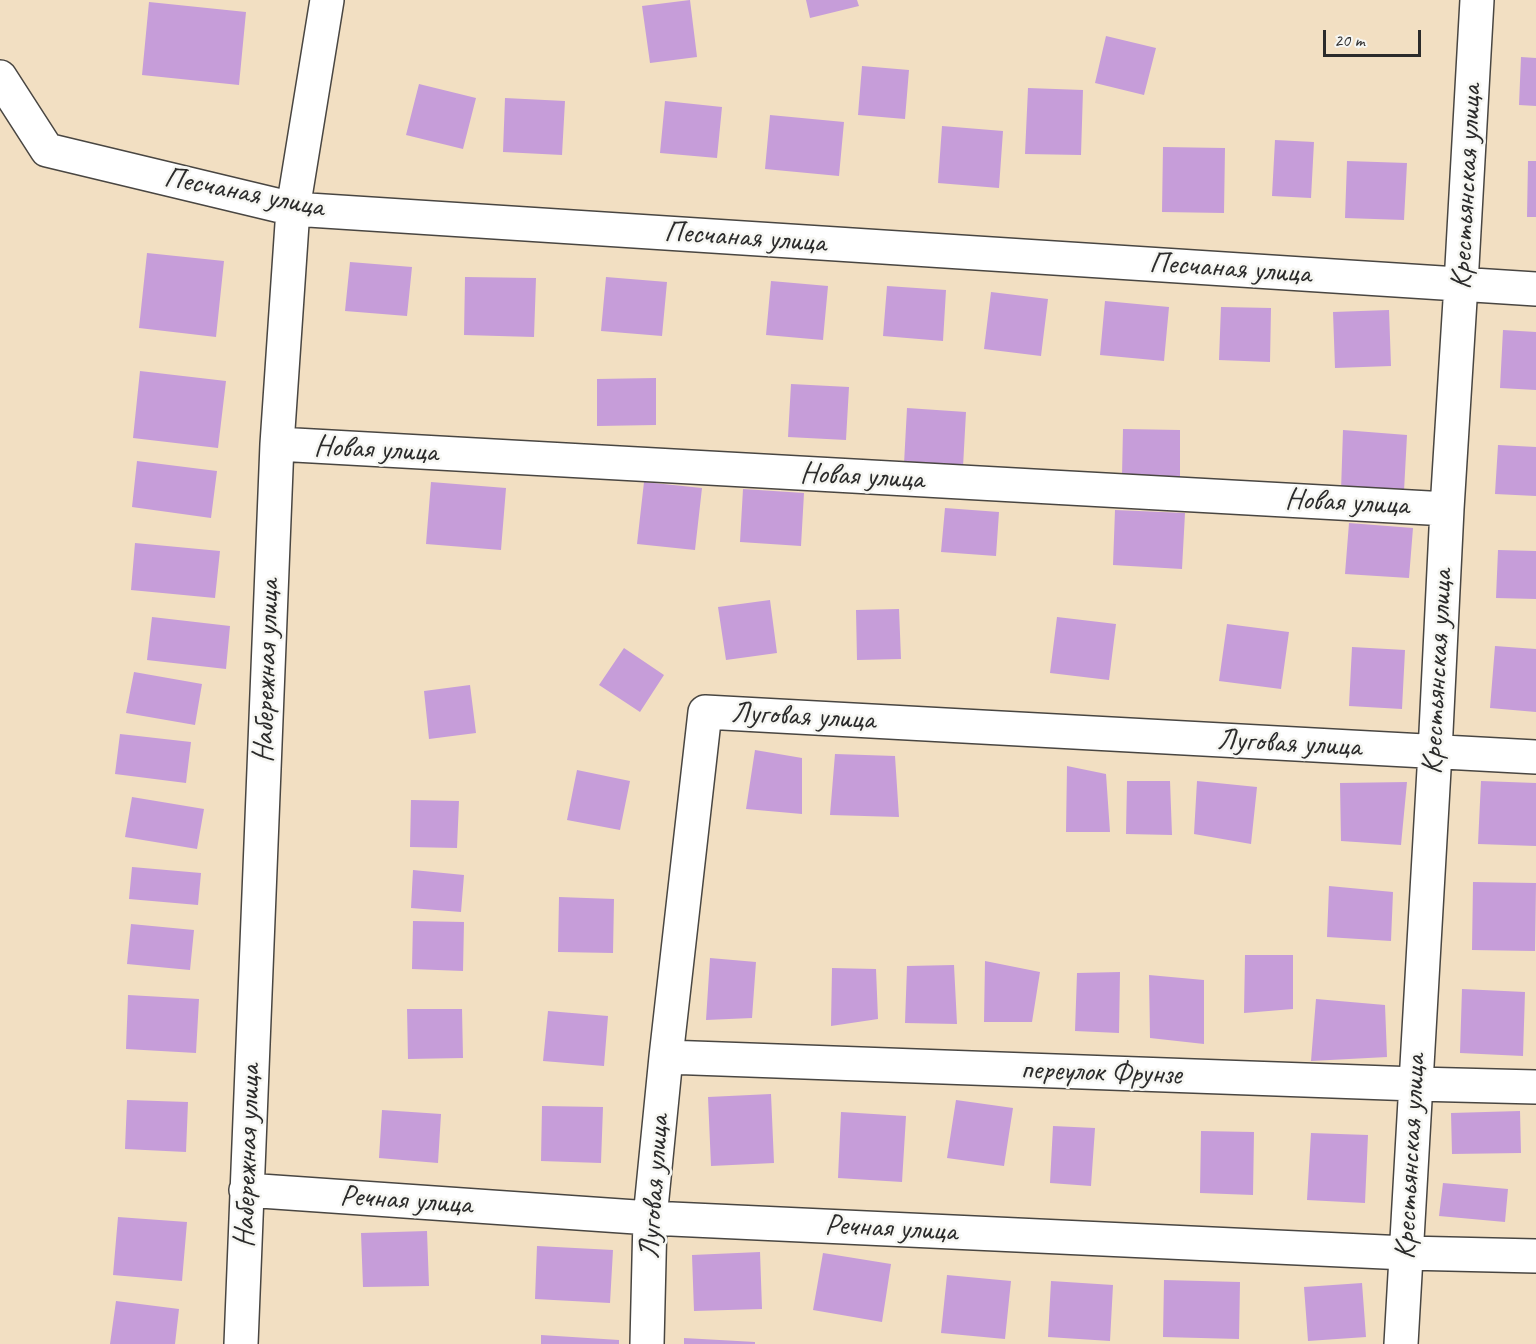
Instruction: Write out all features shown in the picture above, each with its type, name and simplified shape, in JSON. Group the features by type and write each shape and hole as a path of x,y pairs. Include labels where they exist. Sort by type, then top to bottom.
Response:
{"street":[{"name":"Набережная улица","path":"241,1344 277,444 293,209 327,0"},
{"name":"Крестьянская улица","path":"1401,1344 1447,509 1478,0"},
{"name":"Песчаная улица","path":"0,77 47,150 293,209 1536,289"},
{"name":"Новая улица","path":"277,444 1447,509"},
{"name":"Луговая улица","path":"647,1344 650,1218 705,712 1536,757"},
{"name":"переулок Фрунзе","path":"666,1057 1536,1087"},
{"name":"Речная улица","path":"246,1190 650,1218 1406,1253 1536,1256"}],"building":[{"path":"690,0 697,57 650,63 642,6"},
{"path":"806,0 857,0 859,6 810,18"},
{"path":"149,2 246,12 239,85 142,75"},
{"path":"1106,36 1156,48 1144,95 1095,83"},
{"path":"1521,57 1536,58 1536,106 1519,105"},
{"path":"862,66 909,70 905,119 858,115"},
{"path":"419,84 476,98 463,149 406,135"},
{"path":"1028,88 1083,90 1081,155 1025,154"},
{"path":"505,98 565,101 562,155 503,152"},
{"path":"665,101 722,107 717,158 660,153"},
{"path":"770,115 844,122 839,176 765,169"},
{"path":"942,126 1003,131 999,188 938,183"},
{"path":"1275,140 1314,142 1311,198 1272,196"},
{"path":"1163,147 1225,148 1224,213 1162,212"},
{"path":"1347,161 1407,163 1404,220 1345,218"},
{"path":"1528,161 1536,161 1536,217 1527,217"},
{"path":"147,253 224,261 216,337 139,328"},
{"path":"350,262 412,267 407,316 345,311"},
{"path":"465,277 536,278 534,337 464,335"},
{"path":"606,277 667,282 662,336 601,331"},
{"path":"771,281 828,286 823,340 766,335"},
{"path":"887,286 946,290 943,341 883,336"},
{"path":"991,292 1048,299 1041,356 984,349"},
{"path":"1105,301 1169,307 1164,361 1100,355"},
{"path":"1221,307 1271,308 1270,362 1219,360"},
{"path":"1389,310 1391,366 1335,368 1333,312"},
{"path":"1503,330 1536,332 1536,390 1500,388"},
{"path":"140,371 226,381 218,448 133,438"},
{"path":"656,378 656,425 597,426 597,379"},
{"path":"791,384 849,387 846,440 788,437"},
{"path":"907,408 966,412 963,467 904,464"},
{"path":"1123,429 1180,430 1180,477 1122,476"},
{"path":"1343,430 1407,435 1404,491 1341,491"},
{"path":"1498,445 1536,447 1536,496 1495,494"},
{"path":"137,461 217,471 211,518 132,507"},
{"path":"431,482 506,488 501,550 426,544"},
{"path":"644,482 702,488 695,550 637,544"},
{"path":"743,489 804,493 801,546 740,542"},
{"path":"945,508 999,512 996,556 941,552"},
{"path":"1115,510 1185,513 1182,569 1113,565"},
{"path":"1349,523 1413,528 1409,578 1345,574"},
{"path":"135,543 220,551 215,598 131,590"},
{"path":"1498,550 1536,551 1536,599 1496,598"},
{"path":"770,600 777,653 726,660 718,607"},
{"path":"899,609 901,659 857,660 856,610"},
{"path":"152,617 230,626 226,669 147,660"},
{"path":"1057,617 1116,624 1109,680 1050,673"},
{"path":"1227,624 1289,632 1281,689 1219,681"},
{"path":"1495,646 1536,649 1536,712 1490,708"},
{"path":"1352,647 1405,650 1402,709 1349,706"},
{"path":"624,648 664,675 640,712 599,685"},
{"path":"134,672 202,684 195,725 126,713"},
{"path":"470,685 476,733 429,739 424,691"},
{"path":"120,734 191,742 186,783 115,774"},
{"path":"755,750 802,758 802,814 746,809"},
{"path":"835,754 895,756 899,817 830,815"},
{"path":"1067,766 1106,774 1110,832 1066,832"},
{"path":"577,770 630,781 620,830 567,820"},
{"path":"1127,781 1170,781 1172,835 1126,834"},
{"path":"1197,781 1257,787 1251,844 1194,834"},
{"path":"1481,781 1536,783 1536,846 1478,844"},
{"path":"1407,782 1401,845 1341,841 1340,783"},
{"path":"132,797 204,809 197,849 125,837"},
{"path":"411,800 459,801 457,848 410,847"},
{"path":"132,867 201,873 198,905 129,899"},
{"path":"413,870 464,875 461,912 411,908"},
{"path":"1473,882 1536,883 1535,951 1472,950"},
{"path":"1329,886 1393,892 1391,941 1327,937"},
{"path":"559,897 614,899 613,953 558,952"},
{"path":"413,921 464,922 463,971 412,969"},
{"path":"131,924 194,930 190,970 127,964"},
{"path":"1245,955 1293,955 1293,1009 1244,1013"},
{"path":"710,958 756,962 752,1018 706,1020"},
{"path":"985,961 1040,972 1032,1022 984,1022"},
{"path":"954,965 957,1024 905,1023 907,966"},
{"path":"832,968 876,969 878,1019 831,1026"},
{"path":"1120,972 1119,1033 1075,1031 1077,973"},
{"path":"1149,975 1204,980 1204,1044 1150,1038"},
{"path":"1462,989 1525,992 1523,1056 1460,1053"},
{"path":"128,995 199,999 196,1053 126,1049"},
{"path":"1316,999 1385,1005 1387,1057 1311,1061"},
{"path":"407,1009 462,1009 463,1058 408,1059"},
{"path":"548,1011 608,1016 604,1066 543,1061"},
{"path":"771,1094 774,1163 711,1166 708,1097"},
{"path":"127,1100 188,1102 186,1152 125,1149"},
{"path":"956,1100 1013,1108 1004,1166 947,1158"},
{"path":"542,1106 603,1107 601,1163 541,1161"},
{"path":"382,1110 441,1114 438,1163 379,1158"},
{"path":"1520,1111 1521,1153 1452,1154 1451,1113"},
{"path":"841,1112 906,1116 902,1182 838,1178"},
{"path":"1053,1126 1095,1128 1091,1186 1050,1183"},
{"path":"1201,1131 1254,1132 1253,1195 1200,1193"},
{"path":"1311,1133 1368,1135 1365,1203 1307,1200"},
{"path":"1443,1183 1508,1189 1505,1222 1439,1216"},
{"path":"118,1217 187,1222 182,1281 113,1275"},
{"path":"427,1231 429,1286 363,1287 361,1233"},
{"path":"537,1246 613,1250 610,1303 535,1299"},
{"path":"760,1252 762,1309 694,1311 692,1255"},
{"path":"823,1253 891,1264 882,1322 813,1310"},
{"path":"947,1275 1011,1281 1005,1339 941,1333"},
{"path":"1164,1280 1240,1282 1239,1339 1163,1337"},
{"path":"1051,1281 1113,1285 1110,1341 1048,1337"},
{"path":"1362,1283 1366,1337 1308,1341 1304,1287"},
{"path":"116,1301 179,1309 175,1344 110,1344"},
{"path":"541,1335 619,1340 619,1344 541,1344"},
{"path":"684,1338 755,1342 755,1344 684,1344"}]}
